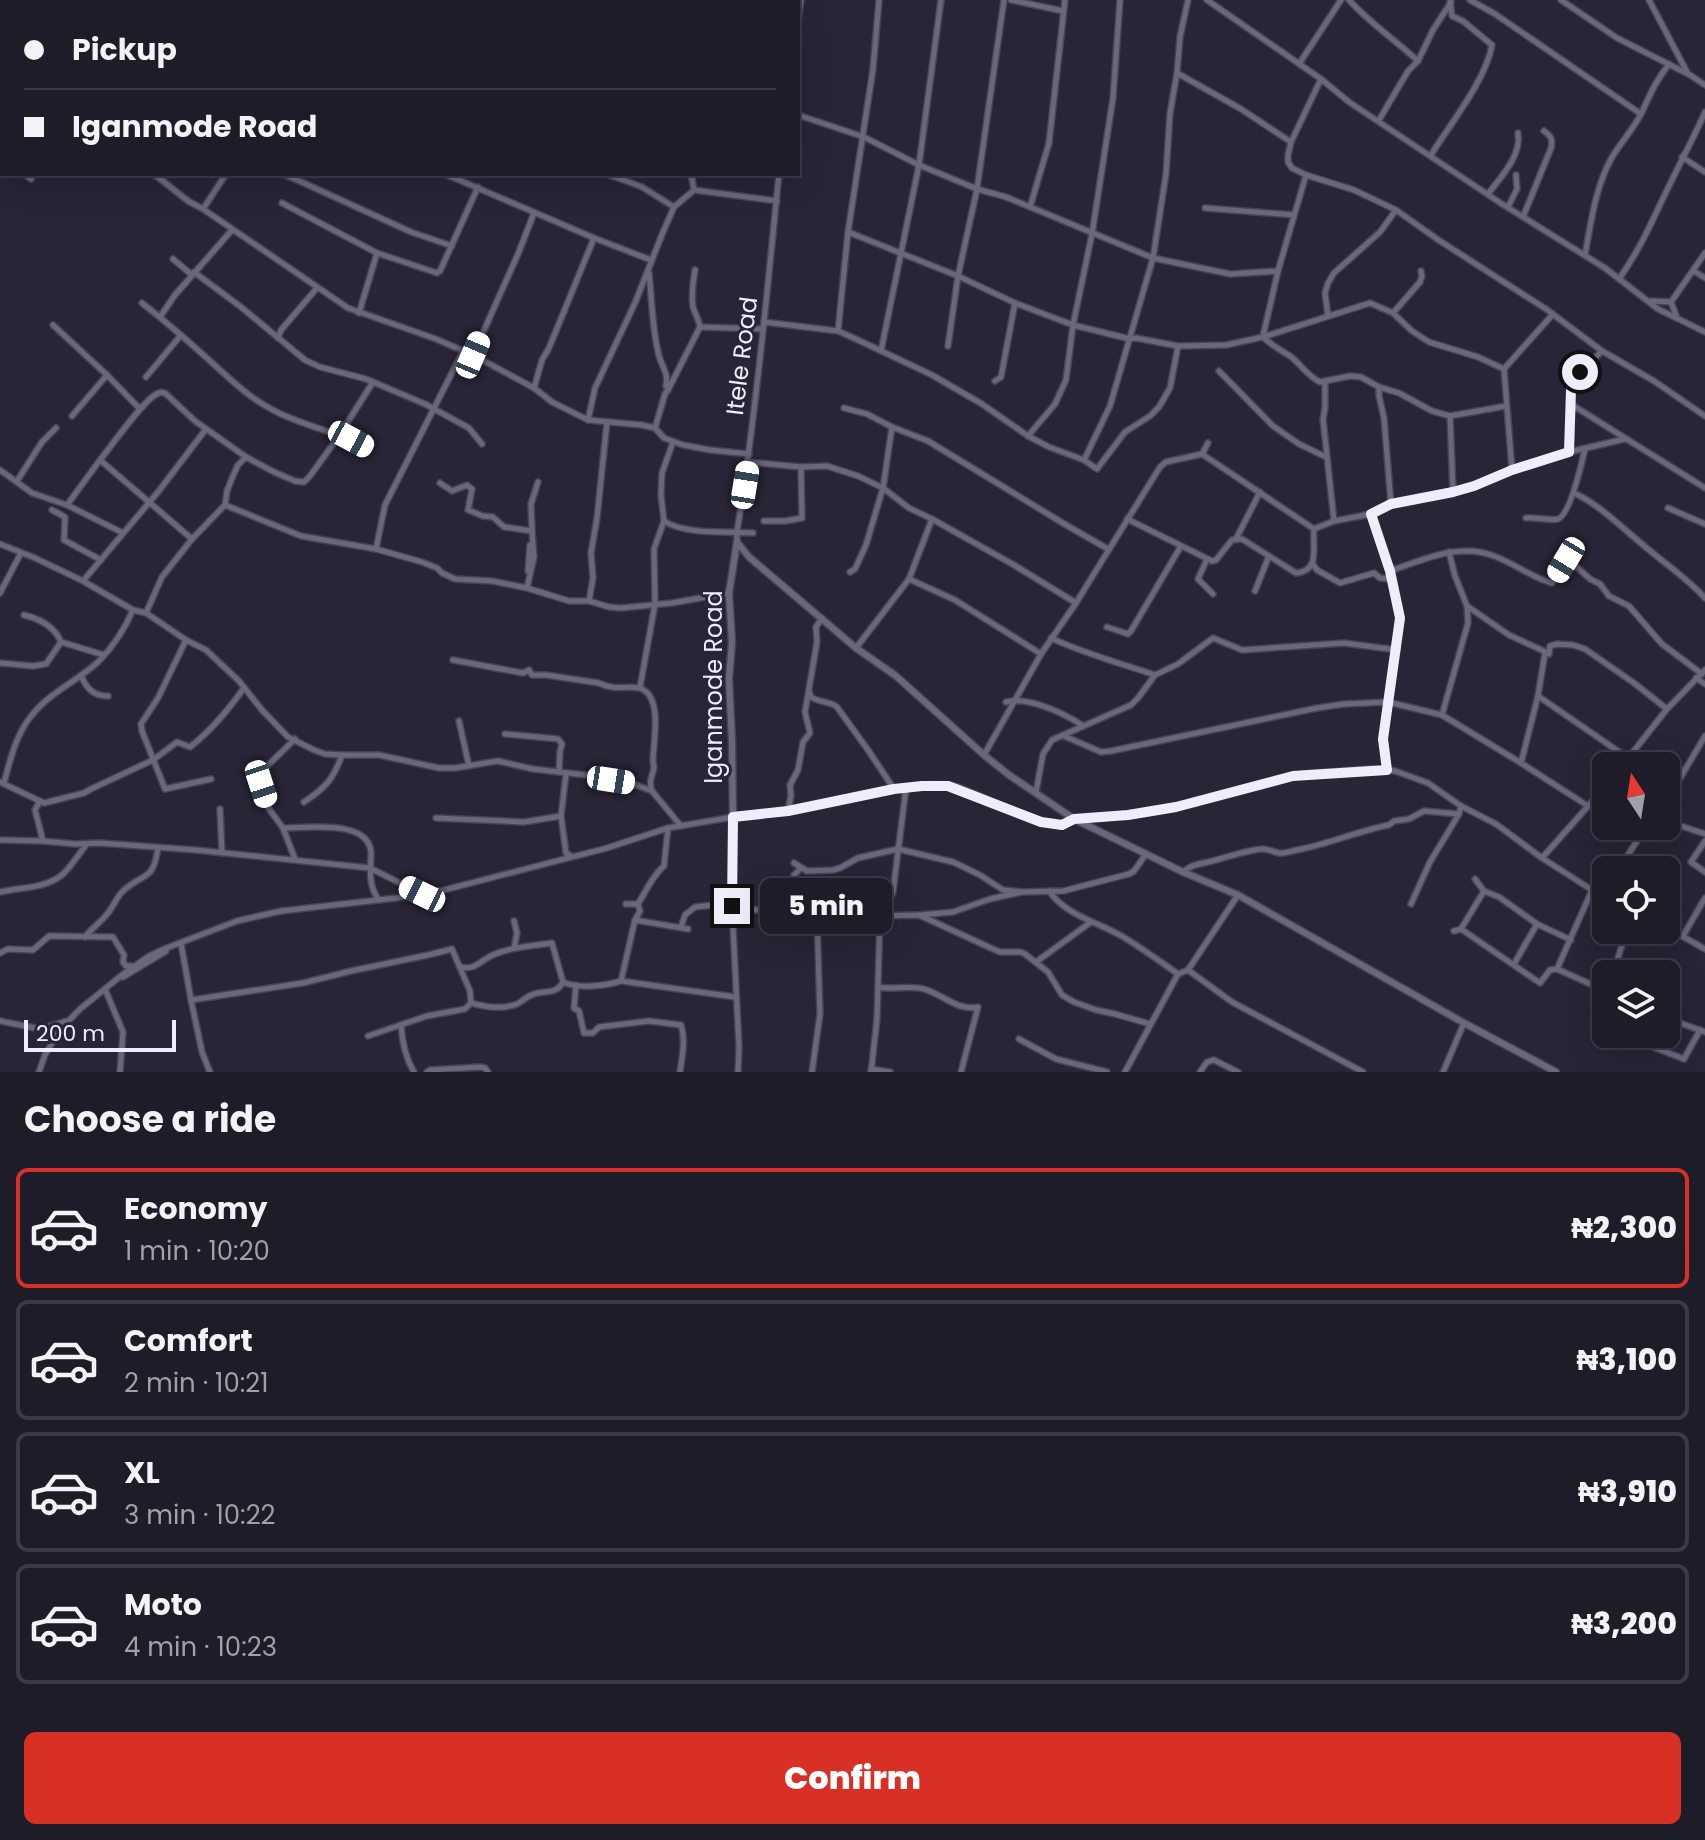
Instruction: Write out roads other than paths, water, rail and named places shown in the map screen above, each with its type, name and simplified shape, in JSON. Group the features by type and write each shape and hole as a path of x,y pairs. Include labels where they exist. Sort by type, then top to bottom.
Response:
{"street":[{"path":"838,331 848,232 873,69 879,0"},
{"path":"881,351 919,165 941,0"},
{"path":"948,346 958,276 977,189 1004,0"},
{"path":"1011,0 1063,11"},
{"path":"1030,207 1049,143 1065,0"},
{"path":"1028,436 1055,404 1068,368 1113,98 1120,0"},
{"path":"1084,460 1110,406 1153,258 1166,174 1180,37 1188,0"},
{"path":"1208,0 1349,102 1585,255 1658,309 1705,332"},
{"path":"1299,64 1341,0"},
{"path":"1349,0 1379,31 1389,35 1418,61"},
{"path":"1470,0 1641,114"},
{"path":"1561,0 1617,38 1705,85"},
{"path":"1649,0 1690,75"},
{"path":"1379,120 1408,71 1418,61 1451,1"},
{"path":"1431,155 1486,66 1492,45 1452,16 1451,1"},
{"path":"1585,255 1595,198 1610,161 1669,64"},
{"path":"1177,73 1291,142"},
{"path":"1321,79 1291,142 1288,162 1292,168 1354,190 1396,210 1553,314 1602,351 1705,416"},
{"path":"1619,279 1647,235 1705,112"},
{"path":"800,116 864,137 919,165 1153,258 1230,274 1278,271"},
{"path":"1523,217 1553,141 1544,131"},
{"path":"1488,194 1519,147 1518,133"},
{"path":"1682,157 1705,172"},
{"path":"1263,337 1278,271 1306,175"},
{"path":"1508,207 1515,194 1516,175"},
{"path":"156,176 180,196 348,308 473,355 588,420 642,425 655,428 664,438 674,442 749,454"},
{"path":"203,209 225,176"},
{"path":"288,176 411,232 452,246"},
{"path":"450,176 651,260"},
{"path":"612,176 642,187 674,207"},
{"path":"693,176 694,190"},
{"name":"Itele Road","path":"737,542 764,329 779,176"},
{"path":"282,203 377,253 437,273 478,187"},
{"path":"588,420 595,388 635,303 674,207 694,190 777,201"},
{"path":"1205,208 1294,215"},
{"path":"1328,316 1325,293 1334,273 1380,232 1396,210"},
{"path":"473,355 534,213"},
{"path":"160,317 232,230"},
{"path":"848,232 958,276 1015,303 1073,325 1130,339 1178,346 1226,345 1263,337 1370,303 1393,313 1429,342 1478,357 1504,369"},
{"path":"534,388 542,360 594,238"},
{"path":"359,313 377,253"},
{"path":"1671,302 1705,253"},
{"path":"173,259 241,307 305,360 373,382 425,404 469,428 482,444"},
{"path":"648,268 657,346 668,378 668,390"},
{"path":"655,428 665,394 700,327 692,301 695,270"},
{"path":"1393,313 1420,282 1421,271"},
{"path":"1694,271 1705,278"},
{"path":"278,338 281,330 317,288"},
{"path":"1650,301 1671,302"},
{"path":"1671,302 1677,318"},
{"path":"142,303 235,384 272,410 366,447"},
{"path":"995,381 1001,377 1005,363 1015,303"},
{"path":"1512,470 1504,369 1553,314"},
{"path":"764,322 838,331 932,375 1028,436 1084,460 1097,469 1125,432 1156,412 1170,388 1178,346"},
{"path":"53,325 140,409"},
{"path":"700,327 764,329"},
{"path":"272,332 281,330"},
{"path":"146,377 181,335"},
{"path":"1263,337 1314,379 1325,382 1355,375 1432,411 1450,416 1506,406"},
{"path":"376,549 385,505 463,351"},
{"path":"1569,452 1571,390 1580,372 1602,351"},
{"path":"1219,371 1273,426 1299,444 1326,457"},
{"path":"72,416 107,375"},
{"path":"67,505 140,409 157,393 165,393 195,421 246,457 274,472 304,482 339,436 373,382"},
{"path":"1325,382 1323,419 1334,521"},
{"path":"1379,387 1391,504"},
{"path":"1569,403 1705,488"},
{"path":"844,408 867,414 928,441 1108,549"},
{"path":"1450,416 1453,492"},
{"path":"589,601 593,578 591,553 607,422"},
{"path":"850,572 855,569 866,545 883,488 892,427"},
{"path":"17,481 42,442 56,428"},
{"path":"83,581 206,429"},
{"path":"1314,529 1334,521 1371,514 1391,504 1474,486 1569,452 1625,439"},
{"path":"640,687 655,604 653,555 664,521 662,473 674,442"},
{"path":"1202,454 1208,443"},
{"path":"1526,518 1559,519 1574,493 1585,448"},
{"path":"984,755 1041,654 1166,462 1202,454 1314,529"},
{"path":"146,613 157,584 192,539 225,505 233,476 246,457"},
{"path":"100,460 192,539"},
{"path":"748,462 827,466 844,471 883,488 909,508 1076,603"},
{"path":"764,521 802,518 801,467"},
{"path":"0,470 32,493 67,505 123,533"},
{"path":"527,588 534,557 531,504 538,482"},
{"path":"440,483 452,491 467,485 472,489 468,510 493,517 504,527 532,531"},
{"path":"1236,539 1260,492"},
{"path":"1574,493 1597,507 1688,580 1705,598"},
{"path":"225,505 301,536 376,549 437,568 455,579 492,581 569,601 589,601 621,608 729,593"},
{"path":"1668,508 1704,521"},
{"path":"52,510 65,517 64,540 101,560"},
{"path":"1371,514 1390,571 1400,618 1383,739 1387,770"},
{"path":"856,648 909,579 932,519"},
{"path":"1127,519 1212,561 1232,540 1242,539 1296,573 1305,572 1316,554 1314,529"},
{"path":"664,521 688,529 753,533"},
{"path":"737,542 749,557 856,648 896,676 984,755 1074,819 1238,895 1464,1023 1558,1071"},
{"name":"Iganmode Road","path":"737,542 729,593 732,642 729,679 738,1072"},
{"path":"0,544 83,581 133,610 146,613 199,646 231,673 288,737 314,750 325,754 379,755 439,768 498,761 647,786 681,826"},
{"path":"1107,627 1128,634 1131,631 1181,546"},
{"path":"1390,571 1449,552 1478,551 1548,582 1553,581 1566,560 1570,561 1600,584 1609,596 1629,606 1662,644 1701,674 1705,684"},
{"path":"1442,715 1468,623 1467,606 1449,552"},
{"path":"0,593 21,553"},
{"path":"736,554 749,557"},
{"path":"1255,591 1269,556"},
{"path":"1207,559 1198,579 1213,594"},
{"path":"1312,563 1317,570 1340,583 1374,573 1380,578 1391,579"},
{"path":"909,579 955,600 1041,654"},
{"path":"1467,606 1509,635 1549,654"},
{"path":"133,610 104,655 49,697 30,717 20,733 2,783 44,803 84,793 153,760 177,742 190,747 205,736 244,688"},
{"path":"24,615 44,623 58,635 61,642 104,655"},
{"path":"788,811 790,785 798,770 803,742 810,733 805,712 817,642 816,627 822,618"},
{"path":"1468,623 1482,618"},
{"path":"1051,638 1082,652 1155,675"},
{"path":"1036,792 1043,754 1052,740 1131,705 1155,675 1178,664 1213,638 1242,650 1344,643 1397,650"},
{"path":"186,640 158,698 141,724 165,789 211,779"},
{"path":"0,663 46,664 61,642"},
{"path":"1549,654 1550,646 1557,644 1585,649 1667,709"},
{"path":"1521,763 1545,653 1549,654"},
{"path":"453,660 523,673 529,670 532,675 617,688 640,687 651,700 655,715 654,768 647,786"},
{"path":"1633,752 1667,709 1701,674"},
{"path":"81,675 90,691 108,696"},
{"path":"809,690 811,697 819,702 832,703 837,707 894,789"},
{"path":"1538,696 1619,752"},
{"path":"1006,702 1015,699 1062,712 1082,725"},
{"path":"1064,736 1090,749 1111,751 1317,708 1388,702 1442,715 1588,806"},
{"path":"459,721 469,766"},
{"path":"505,734 558,739 562,744 559,772"},
{"path":"1680,778 1705,736"},
{"path":"295,739 266,766 260,777 269,809 283,828 295,859"},
{"path":"304,802 325,787 342,755"},
{"path":"39,1072 52,1042 68,1021 133,966 164,949 237,921 281,911 422,894 638,839 668,828 788,811 906,788 948,786 1041,822 1062,825 1074,819 1176,807 1293,776 1357,770 1399,772 1428,783 1461,806 1496,824 1592,890 1557,969"},
{"path":"566,774 561,816 566,853 571,856"},
{"path":"897,915 892,896 906,788"},
{"path":"40,801 35,810 43,841"},
{"path":"1542,858 1592,802"},
{"path":"1411,904 1461,806"},
{"path":"220,809 222,853"},
{"path":"1183,872 1189,866 1233,853 1267,849 1280,853 1327,843 1409,819 1424,811 1459,814"},
{"path":"436,818 524,822 561,816"},
{"path":"1680,826 1705,834"},
{"path":"283,828 326,828 355,831 363,836 368,842 371,856 366,868 378,899"},
{"path":"621,981 635,920 640,911 638,904 656,872 664,866 668,828"},
{"path":"0,840 100,843 366,868 422,894"},
{"path":"1705,841 1691,862 1705,872"},
{"path":"0,892 50,883 65,873 87,844"},
{"path":"85,937 123,892 151,872 158,848"},
{"path":"794,863 807,871 833,870 858,858 898,849 953,862 1003,890 1063,891 1129,874 1146,854"},
{"path":"801,868 794,875 802,916"},
{"path":"1475,879 1484,891 1499,897 1537,924 1571,940"},
{"path":"1049,891 1059,902 1091,922 1123,936 1178,974"},
{"path":"1484,891 1457,930 1540,983 1550,970 1557,969 1592,985"},
{"path":"635,920 684,928 685,915 695,907 714,905 817,917 919,915 953,912 1022,892"},
{"path":"1125,1072 1178,974 1188,970 1238,895"},
{"path":"890,1072 871,1070 879,983 880,916 892,896"},
{"path":"1683,936 1705,898"},
{"path":"626,904 638,904"},
{"path":"919,915 1000,952 1020,952 1036,962 1052,978 1062,995 1074,1002 1150,1024"},
{"path":"812,1072 820,1014 817,917"},
{"path":"514,921 517,933 514,948"},
{"path":"1036,962 1091,922"},
{"path":"1514,964 1537,924"},
{"path":"93,926 98,936"},
{"path":"1680,934 1705,949"},
{"path":"0,953 8,949 33,950 49,936 113,937 124,955 123,962 126,966 133,966"},
{"path":"105,989 181,943 202,1052 210,1072"},
{"path":"460,967 471,968 491,956 514,948 552,943 563,982 559,989 536,993 508,1006 484,1007 471,1003"},
{"path":"191,1000 303,983 452,949 470,991 471,1003 465,1009 427,1016 368,1036"},
{"path":"1188,970 1232,1002 1363,1072"},
{"path":"563,982 576,985 621,981 736,997"},
{"path":"879,983 879,988 887,989 922,988 969,1009 978,1007 961,1072"},
{"path":"576,985 574,1008 579,1011 584,1033 593,1033 599,1027 649,1021 681,1025 684,1032 680,1072"},
{"path":"105,989 123,1032 120,1072"},
{"path":"0,1021 40,1029 68,1021"},
{"path":"1656,1048 1684,1059 1702,1031 1680,1021"},
{"path":"1443,1072 1464,1023"},
{"path":"401,1025 409,1063 414,1072"},
{"path":"1019,1039 1056,1059 1107,1072"},
{"path":"1200,1072 1207,1062 1214,1060 1238,1072"},
{"path":"427,1072 480,1067 488,1072"}]}
